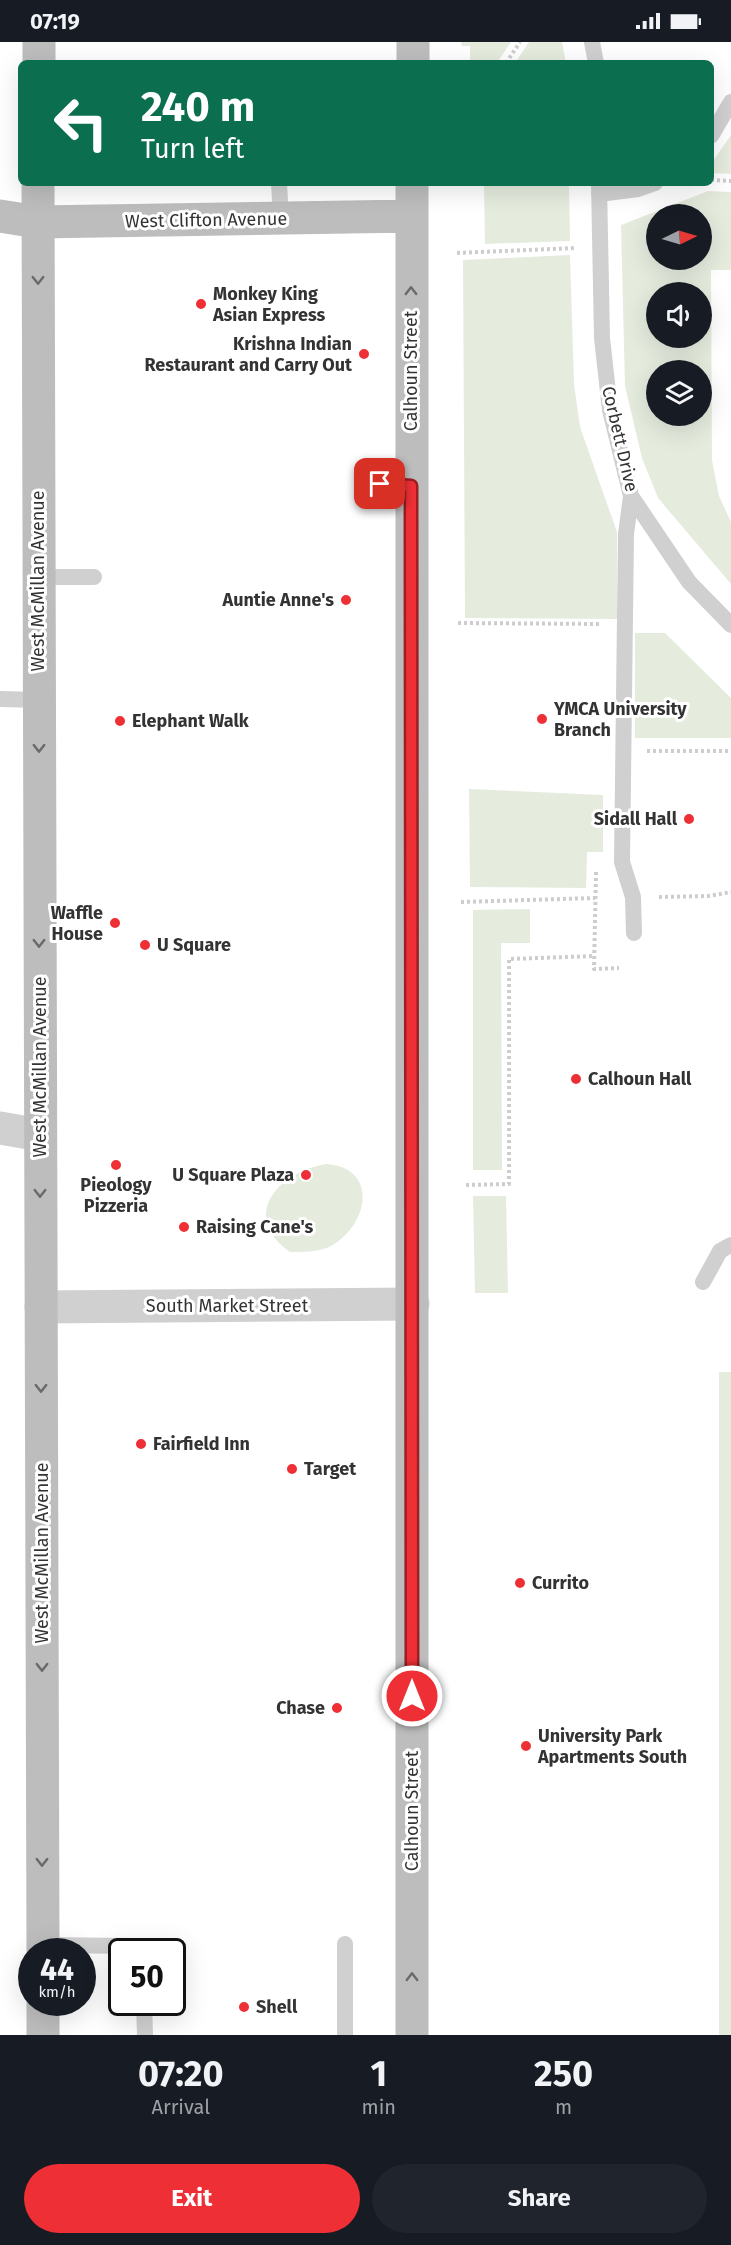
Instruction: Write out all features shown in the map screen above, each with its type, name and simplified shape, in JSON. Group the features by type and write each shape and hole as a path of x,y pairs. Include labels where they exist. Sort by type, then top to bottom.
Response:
{"main road":[{"path":"39,42 39,60"},
{"path":"413,42 413,60"},
{"name":"West McMillan Avenue","path":"38,186 43,1938"},
{"name":"Calhoun Street","path":"412,186 412,2035"},
{"name":"West Clifton Avenue","path":"0,216 38,222 412,216"},
{"path":"43,2016 43,2035"}],"street":[{"path":"0,1128 40,1135"},
{"name":"South Market Street","path":"41,1307 413,1304"}],"lane":[{"path":"592,42 595,60"},
{"path":"714,131 731,102"},
{"path":"279,186 281,219"},
{"path":"599,188 638,189 646,186"},
{"name":"Corbett Drive","path":"599,188 602,338 610,410 631,496 689,582 731,625"},
{"path":"362,482 411,486"},
{"path":"631,496 626,534 622,862 633,897 634,933"},
{"path":"39,577 94,577"},
{"path":"0,699 39,700"},
{"path":"703,1282 720,1251 731,1245"},
{"path":"345,1944 345,2035"},
{"path":"144,2016 145,2035"}],"path":[{"path":"508,60 520,42"},
{"path":"714,180 731,181"},
{"path":"457,253 575,248"},
{"path":"458,623 625,624"},
{"path":"622,752 731,751"},
{"path":"633,897 709,896 731,892"},
{"path":"461,902 595,898 594,969 619,968"},
{"path":"466,1185 509,1184 509,959 595,956"}],"shaded area":[{"path":"461,42 511,42 499,60 470,60 470,46 462,46"},
{"path":"529,42 562,42 565,60 517,60"},
{"path":"731,135 731,174 714,173 714,160"},
{"path":"484,186 569,186 570,241 485,244"},
{"path":"708,191 731,192 731,270 712,270 712,204 675,204"},
{"path":"646,215 646,270 711,270 711,282 646,282 646,348 711,348 711,360 646,360 646,426 712,426 712,460 719,496 731,522 731,584 658,498 642,458 625,386 621,225"},
{"path":"570,255 574,384 580,427 617,532 617,619 465,618 463,260"},
{"path":"635,633 665,633 731,698 731,738 635,738"},
{"path":"469,789 603,795 603,852 587,852 586,888 470,887"},
{"path":"530,909 530,943 501,943 502,1170 473,1170 473,910"},
{"path":"326,1164 344,1168 355,1176 361,1188 362,1201 359,1215 352,1228 327,1248 290,1252 275,1238 267,1224 266,1210 280,1186 293,1176"},
{"path":"473,1196 506,1196 508,1293 475,1293"},
{"path":"719,1372 731,1372 731,2035 719,2035"}],"place":[{"name":"Monkey King Asian Express","path":"201,304"},
{"name":"Krishna Indian Restaurant and Carry Out","path":"364,354"},
{"name":"Auntie Anne's","path":"346,600"},
{"name":"YMCA University Branch","path":"542,719"},
{"name":"Elephant Walk","path":"120,721"},
{"name":"Sidall Hall","path":"689,819"},
{"name":"Waffle House","path":"115,923"},
{"name":"U Square","path":"145,945"},
{"name":"Calhoun Hall","path":"576,1079"},
{"name":"Pieology Pizzeria","path":"116,1165"},
{"name":"U Square Plaza","path":"306,1175"},
{"name":"Raising Cane's","path":"184,1227"},
{"name":"Fairfield Inn","path":"141,1444"},
{"name":"Target","path":"292,1469"},
{"name":"Currito","path":"520,1583"},
{"name":"Chase","path":"337,1708"},
{"name":"University Park Apartments South","path":"526,1746"},
{"name":"Shell","path":"244,2007"}],"route":[{"path":"380,484 411,486 414,1378 412,1696"}]}
